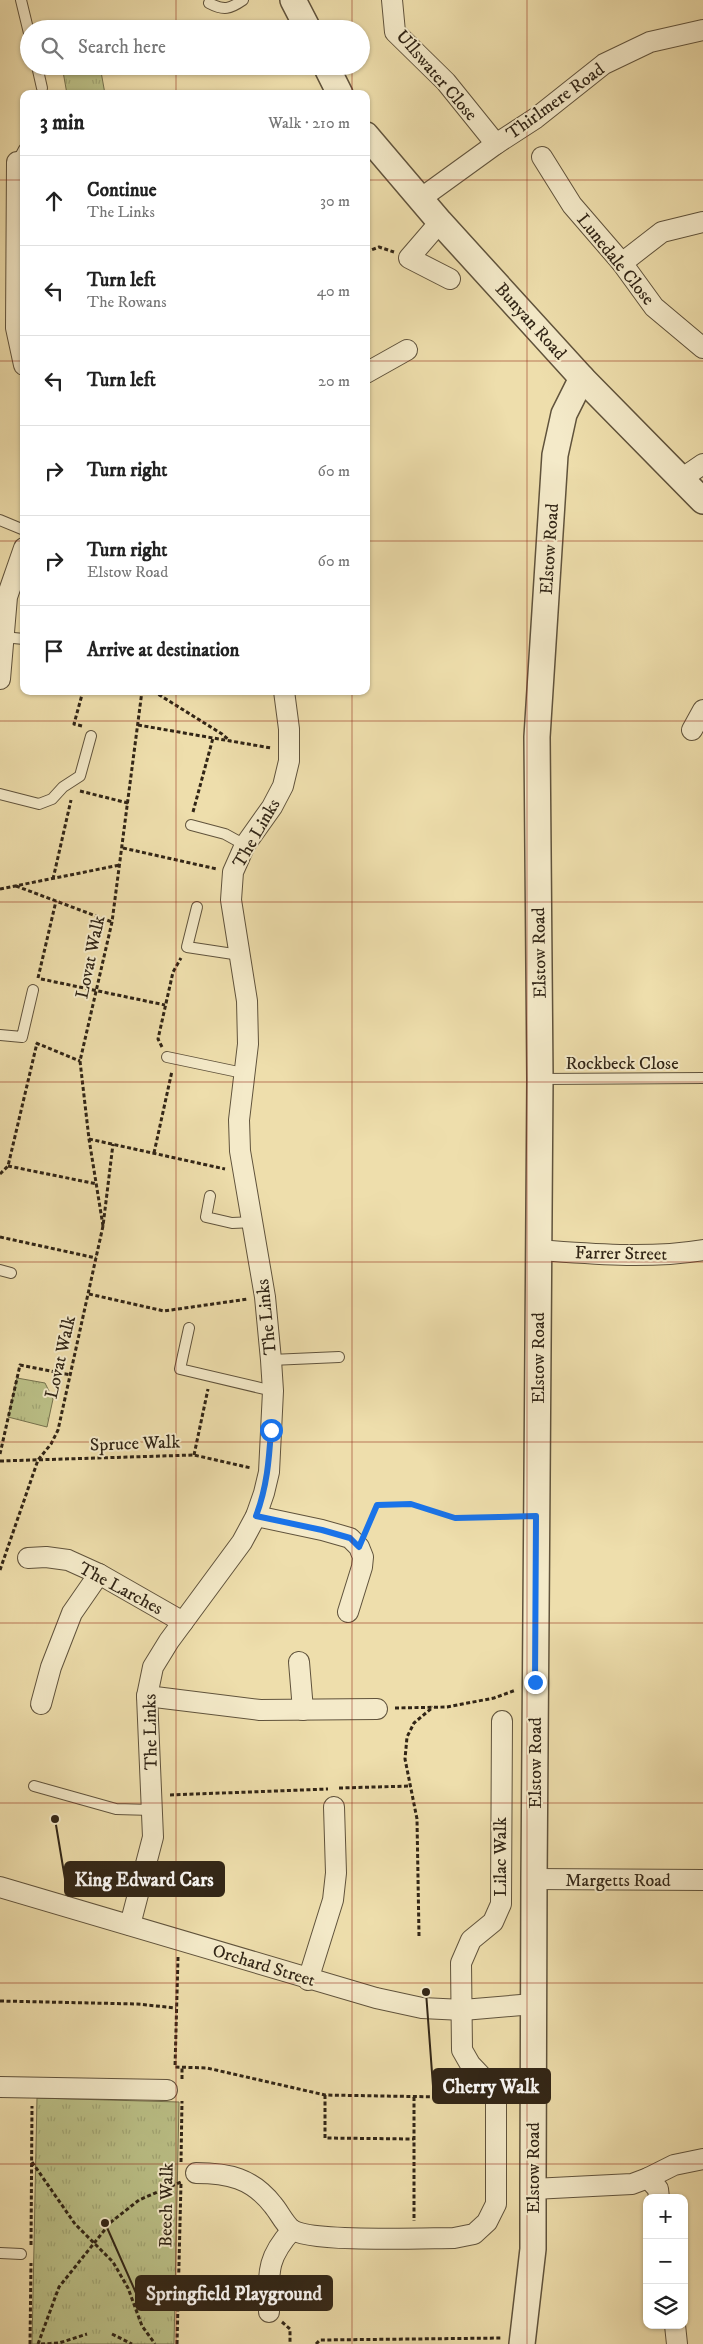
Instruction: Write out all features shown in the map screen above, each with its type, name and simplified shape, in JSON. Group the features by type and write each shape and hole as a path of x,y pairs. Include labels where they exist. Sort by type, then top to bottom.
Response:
{"street":[{"path":"293,0 303,20"},
{"name":"Ullswater Close","path":"393,0 395,32 446,82 496,144"},
{"name":"Thirlmere Road","path":"420,199 496,144 536,118 604,64 650,42 703,30"},
{"path":"330,75 338,90"},
{"name":"Bunyan Road","path":"370,140 440,222 582,378 703,501"},
{"path":"20,156 20,247 8,329 20,356"},
{"name":"Lunedale Close","path":"542,157 572,205 622,263 654,307 703,348"},
{"path":"440,222 409,258 450,279"},
{"path":"622,263 662,232 703,222"},
{"path":"370,371 407,350"},
{"name":"Elstow Road","path":"522,2341 532,2249 533,2189 540,1079 538,737 555,455 564,414 582,378"},
{"path":"681,479 703,464"},
{"path":"0,679 8,597 20,560"},
{"name":"The Links","path":"130,1925 151,1852 153,1837 147,1696 153,1667 183,1622 242,1542 256,1516 264,1493 268,1472 273,1391 272,1360 254,1222 240,1151 239,1120 243,1072 248,1044 247,1010 231,900 233,872 245,846 284,786 289,761 289,730 285,695"},
{"path":"692,730 703,710"},
{"name":"Farrer Street","path":"539,1250 622,1256 674,1255 703,1250"},
{"path":"256,1516 350,1538 359,1547 362,1557 362,1568 348,1612"},
{"name":"The Larches","path":"28,1558 46,1556 68,1560 99,1574 183,1622"},
{"path":"42,1705 51,1667 72,1613 99,1574"},
{"path":"299,1662 303,1710"},
{"path":"147,1696 260,1710 303,1710 346,1717 383,1709"},
{"name":"Lilac Walk","path":"292,2230 316,2237 454,2238 474,2234 487,2222 496,2204 496,2098 487,2082 478,2073 462,2050 461,1962 471,1940 493,1922 501,1904 493,1745 502,1721"},
{"path":"308,1980 333,1900 336,1873 334,1807"},
{"name":"Margetts Road","path":"534,1879 703,1880"},
{"name":"Orchard Street","path":"1,1892 179,1939 308,1980 422,2008 463,2010 533,2004"},
{"path":"0,2087 177,2090"},
{"path":"533,2189 632,2184 674,2165 703,2159"},
{"path":"185,2173 222,2173 248,2182 272,2203 292,2230 276,2246 269,2268 270,2312"},
{"path":"648,2178 658,2189 659,2194"},
{"path":"675,2329 677,2344"}],"lane":[{"path":"21,0 26,20"},
{"path":"209,4 219,8 230,9 244,0"},
{"path":"39,75 42,88"},
{"path":"0,520 20,528"},
{"path":"3,637 20,639"},
{"path":"0,794 39,804 52,800 80,776 91,736"},
{"path":"191,826 224,834 245,846"},
{"path":"196,907 187,947 240,955"},
{"path":"0,1035 22,1036 33,990"},
{"path":"171,1058 243,1072"},
{"name":"Rockbeck Close","path":"540,1079 703,1078"},
{"path":"210,1196 206,1217 232,1223 254,1222"},
{"path":"0,1270 11,1273"},
{"path":"190,1328 180,1369 273,1391"},
{"path":"272,1360 339,1357"},
{"path":"34,1786 116,1809 152,1802"},
{"path":"454,2093 478,2073"},
{"path":"0,2253 26,2256"}],"path":[{"path":"370,250 379,247 409,258"},
{"path":"82,695 74,724 85,727 91,736"},
{"name":"Lovat Walk","path":"103,1226 89,1139 80,1061 98,991 112,922 142,695"},
{"path":"159,695 222,734 230,741"},
{"path":"138,725 289,751"},
{"path":"191,826 191,818 213,738"},
{"path":"53,879 68,788 128,803"},
{"path":"123,848 233,872"},
{"path":"0,889 120,865"},
{"path":"16,886 112,922"},
{"path":"33,990 38,978 56,901"},
{"path":"154,1153 171,1058 158,1038 172,972 187,947"},
{"path":"38,978 165,1005"},
{"path":"22,1036 80,1061"},
{"path":"0,1174 8,1166 37,1043"},
{"path":"89,1139 244,1173"},
{"name":"Lovat Walk","path":"0,1570 38,1460 51,1444 58,1430 103,1226 113,1144"},
{"path":"8,1166 97,1184"},
{"path":"0,1237 96,1258"},
{"path":"89,1294 164,1311 265,1297"},
{"path":"0,1454 20,1365 71,1375"},
{"path":"194,1455 211,1376"},
{"name":"Spruce Walk","path":"0,1461 194,1455 268,1472"},
{"path":"359,1547 377,1505 411,1504 455,1518 536,1516"},
{"path":"383,1709 447,1707 494,1698 535,1682"},
{"path":"419,1936 417,1819 405,1760 407,1737 414,1724 433,1707"},
{"path":"152,1802 411,1786"},
{"path":"0,2001 137,2004 176,2008 179,1939"},
{"name":"Beech Walk","path":"176,2008 175,2067 182,2068 177,2090 185,2173 177,2344"},
{"path":"182,2068 207,2068 324,2095 439,2098 454,2093"},
{"path":"31,2248 32,2088"},
{"path":"324,2095 325,2138 414,2139"},
{"path":"414,2097 414,2238"},
{"path":"32,2161 75,2224 114,2262 128,2288 142,2326 155,2344"},
{"path":"87,2334 60,2343 40,2344 59,2287 111,2222 139,2200 185,2173"},
{"path":"26,2256 30,2344"},
{"path":"270,2312 290,2329 290,2344"},
{"path":"112,2334 132,2344"},
{"path":"316,2344 320,2340 522,2341"}],"green space":[{"path":"64,75 102,75 104,90 66,90"},
{"path":"17,1378 45,1383 53,1399 47,1427 8,1417"},
{"path":"37,2098 179,2102 174,2344 32,2344"}],"place":[{"name":"King Edward Cars","path":"55,1819"},
{"name":"Cherry Walk","path":"426,1992"},
{"name":"Springfield Playground","path":"105,2223"}],"route":[{"path":"271,1430 268,1472 264,1493 256,1516 350,1538 359,1547 377,1505 411,1504 455,1518 536,1516 535,1682"}]}
